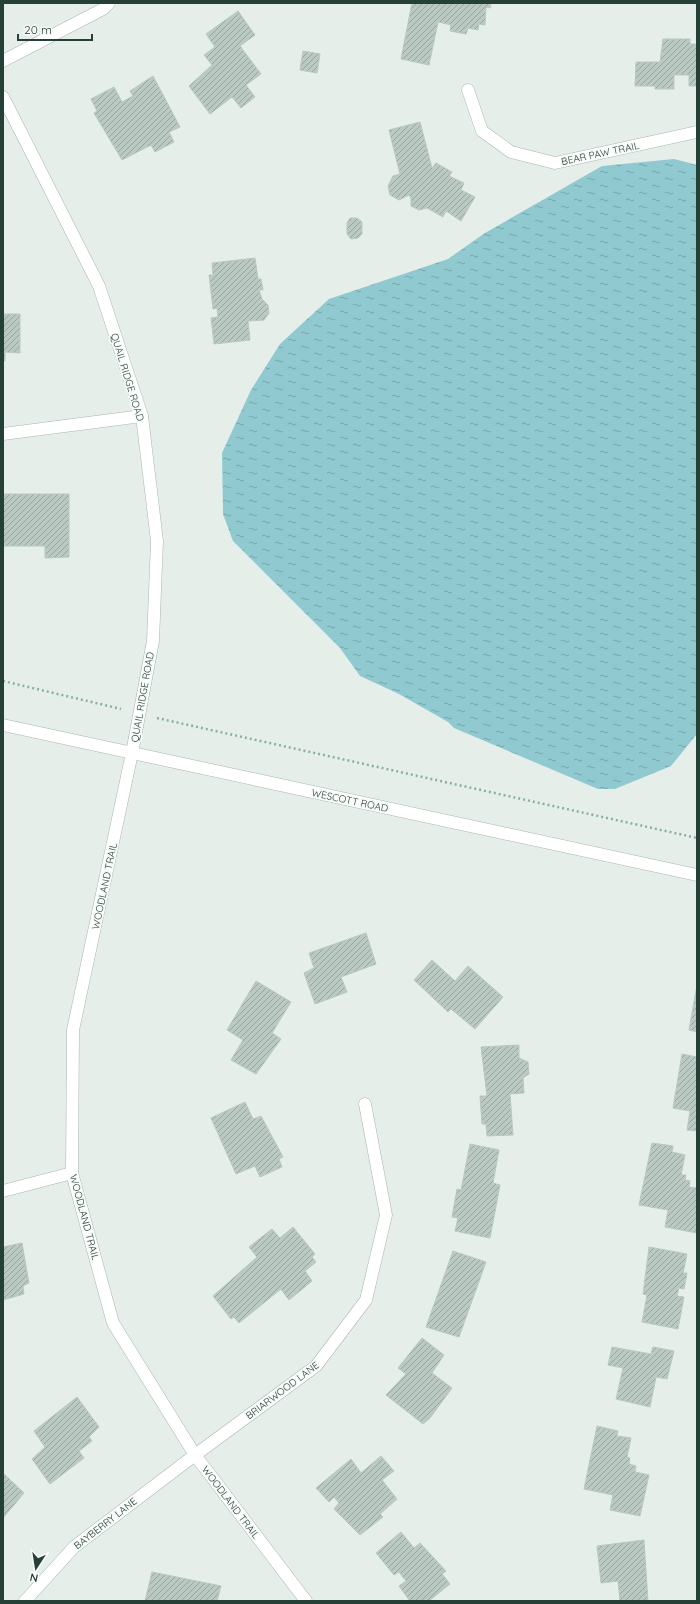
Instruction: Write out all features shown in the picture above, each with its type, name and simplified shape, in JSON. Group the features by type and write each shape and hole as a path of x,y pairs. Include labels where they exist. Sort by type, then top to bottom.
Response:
{"street":[{"path":"3,61 103,9 109,3"},
{"name":"BEAR PAW TRAIL","path":"468,90 482,131 511,152 555,163 697,132"},
{"name":"QUAIL RIDGE ROAD","path":"3,97 99,286 142,416 157,541 153,641 132,753"},
{"path":"3,434 142,416"},
{"name":"WESCOTT ROAD","path":"3,725 697,875"},
{"name":"WOODLAND TRAIL","path":"132,753 73,1030 72,1174 113,1323 195,1454 306,1601"},
{"name":"BRIARWOOD LANE","path":"195,1454 316,1366 366,1300 386,1215 365,1104"},
{"path":"3,1191 72,1174"},
{"name":"BAYBERRY LANE","path":"25,1601 74,1547 195,1454"}],"path":[{"path":"3,681 139,714 697,838"}],"water":[{"path":"674,159 697,165 697,734 671,766 615,789 598,789 454,728 448,722 399,694 360,676 340,648 233,541 223,514 222,453 251,390 280,344 329,299 448,259 485,233 602,166"}],"building":[{"path":"412,3 491,3 490,8 486,7 485,25 479,24 478,30 468,28 466,34 450,31 451,25 438,22 429,65 401,59"},
{"path":"238,11 255,35 240,46 261,74 246,85 255,97 241,108 232,97 210,114 189,86 212,65 204,55 215,47 206,34"},
{"path":"663,39 690,39 690,44 697,44 697,86 689,86 689,75 674,75 674,89 655,89 655,86 635,86 636,62 660,62"},
{"path":"303,51 320,54 317,73 300,70"},
{"path":"153,76 180,127 169,132 174,142 155,152 151,145 122,160 94,113 97,111 91,99 114,87 122,102 133,96 130,91"},
{"path":"420,122 432,168 436,163 452,172 449,176 464,183 461,190 475,197 461,221 446,211 443,217 427,208 419,210 411,206 411,198 409,195 399,200 390,195 388,186 393,176 400,174 389,130"},
{"path":"350,218 357,218 362,222 362,234 358,238 351,239 347,234 347,223"},
{"path":"255,258 258,279 261,279 263,290 259,290 262,299 268,305 269,313 264,320 248,321 250,340 214,344 211,318 218,317 217,308 213,309 209,275 213,275 212,263"},
{"path":"3,314 20,314 20,353 5,352 5,361 3,361"},
{"path":"3,494 69,494 69,557 45,558 45,546 3,546"},
{"path":"366,933 376,964 341,977 347,992 315,1004 304,973 314,968 309,953"},
{"path":"432,960 455,981 468,966 503,997 475,1029 451,1009 448,1012 414,980"},
{"path":"256,981 291,1002 272,1033 281,1039 256,1074 231,1060 243,1040 227,1030"},
{"path":"697,985 697,1032 689,1030"},
{"path":"519,1045 519,1058 528,1062 529,1074 523,1078 524,1093 510,1094 513,1135 487,1136 486,1124 482,1124 480,1096 487,1096 481,1047"},
{"path":"682,1054 697,1057 697,1131 687,1130 690,1111 673,1108"},
{"path":"245,1102 253,1119 261,1116 283,1157 279,1159 282,1167 260,1177 255,1166 236,1174 211,1118"},
{"path":"652,1143 673,1146 672,1152 685,1155 681,1175 686,1175 685,1180 690,1181 689,1187 697,1188 697,1233 665,1227 668,1210 639,1205"},
{"path":"470,1144 499,1150 493,1183 500,1185 490,1238 455,1231 458,1218 452,1217 457,1189 461,1190"},
{"path":"293,1227 315,1254 312,1257 316,1262 305,1271 312,1281 289,1300 281,1289 239,1323 234,1317 231,1319 213,1296 257,1257 249,1247 272,1229 280,1238"},
{"path":"22,1243 29,1283 23,1286 24,1294 3,1300 3,1247"},
{"path":"649,1247 687,1254 683,1273 687,1273 684,1289 679,1288 677,1296 684,1297 678,1329 642,1322 647,1295 643,1294"},
{"path":"453,1251 486,1262 459,1337 426,1327"},
{"path":"422,1338 444,1355 432,1373 452,1388 430,1418 423,1424 386,1395 406,1374 398,1368"},
{"path":"612,1347 651,1354 653,1347 674,1351 667,1379 656,1377 650,1407 616,1399 623,1368 608,1365"},
{"path":"77,1397 99,1427 89,1437 92,1441 79,1451 84,1458 50,1484 32,1459 45,1447 34,1431"},
{"path":"597,1426 618,1431 617,1436 631,1438 627,1457 630,1458 629,1464 636,1466 635,1472 649,1475 640,1516 610,1510 613,1495 584,1489"},
{"path":"381,1456 394,1471 382,1480 397,1499 380,1514 383,1517 360,1535 334,1509 339,1503 334,1497 329,1502 316,1488 351,1459 361,1473"},
{"path":"3,1473 24,1493 3,1518"},
{"path":"401,1532 414,1548 420,1543 446,1571 442,1574 450,1584 429,1601 410,1601 399,1586 406,1581 399,1572 394,1575 376,1553"},
{"path":"644,1540 648,1601 620,1601 618,1581 601,1583 597,1546"},
{"path":"152,1572 221,1586 217,1601 145,1601"}]}
